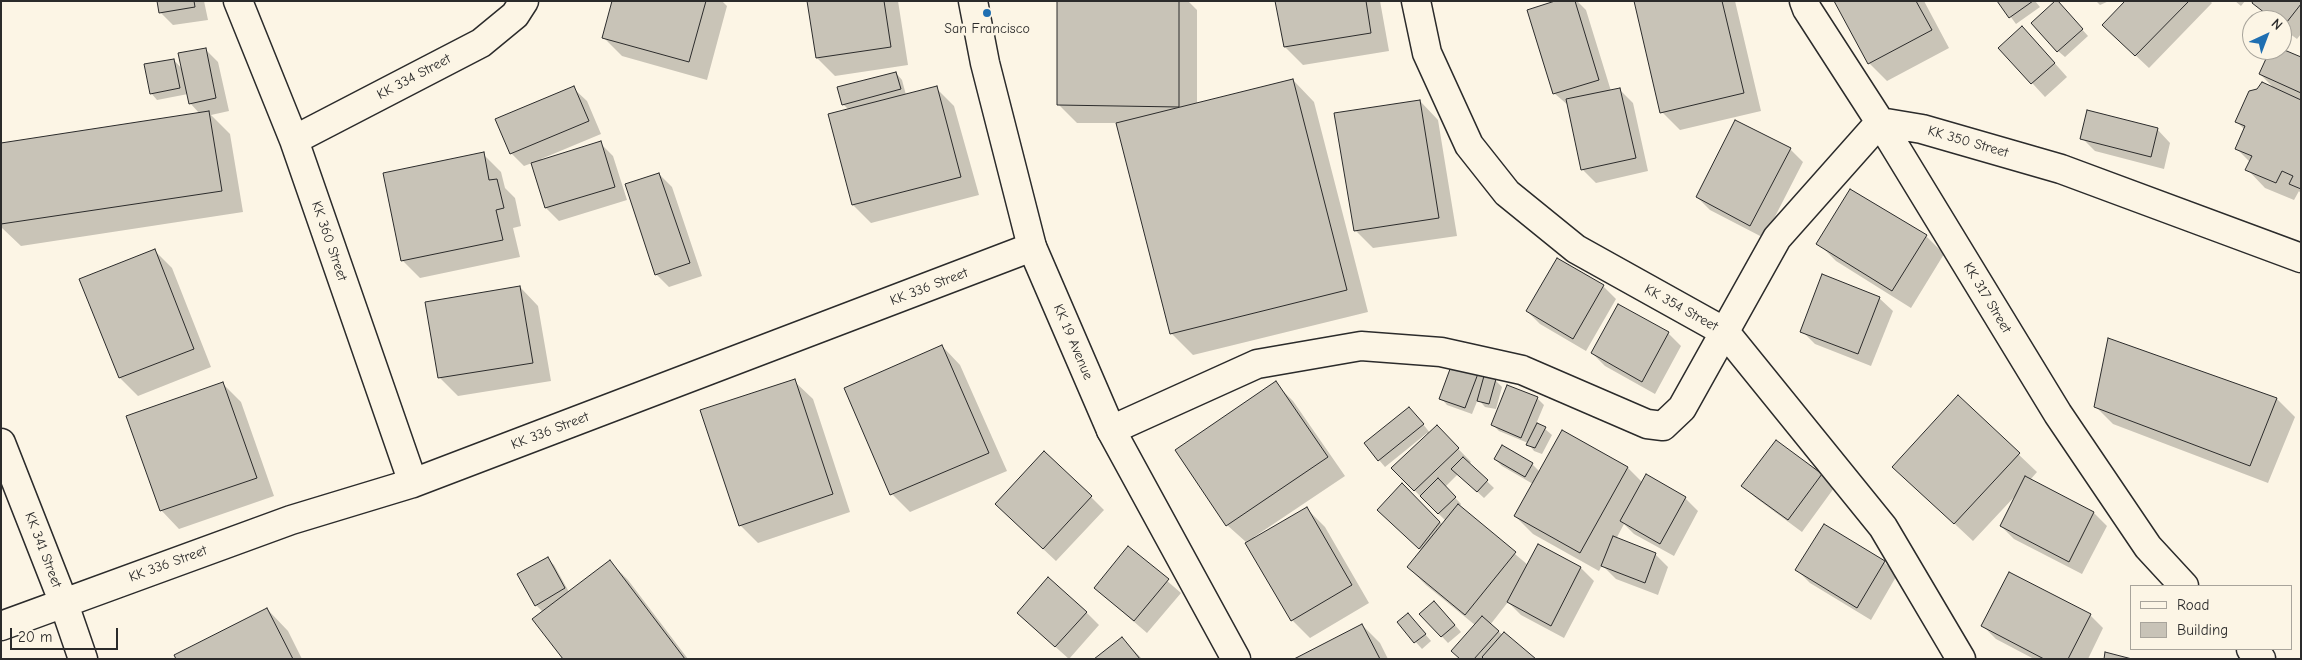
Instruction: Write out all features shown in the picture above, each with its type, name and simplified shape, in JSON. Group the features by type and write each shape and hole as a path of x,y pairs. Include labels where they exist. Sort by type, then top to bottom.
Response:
{"street":[{"name":"KK 360 Street","path":"238,1 294,140 413,483"},
{"name":"KK 334 Street","path":"294,140 481,43 515,15 524,1"},
{"name":"KK 19 Avenue","path":"973,1 986,63 1032,248 1111,430 1236,659"},
{"name":"KK 354 Street","path":"1416,1 1427,53 1468,145 1506,193 1576,249 1726,332 1884,527 1961,659"},
{"name":"KK 317 Street","path":"1804,1 1807,9 1880,122 2058,414 2148,547 2183,585"},
{"path":"1111,430 1257,364 1361,346 1441,352 1522,370 1646,424 1663,426 1682,408 1777,238 1880,122"},
{"name":"KK 350 Street","path":"1880,122 1922,129 2061,169 2301,258"},
{"name":"KK 336 Street","path":"1,626 63,601 291,520 413,483 1032,248"},
{"name":"KK 341 Street","path":"1,443 63,601 83,659"},
{"path":"2252,650 2261,659"}],"building":[{"path":"157,1 194,1 195,7 159,13"},
{"path":"612,1 706,1 689,62 602,38"},
{"path":"807,1 884,1 891,47 816,58"},
{"path":"1057,1 1179,1 1179,107 1057,105"},
{"path":"1275,1 1366,1 1371,33 1284,47"},
{"path":"1555,1 1575,1 1599,80 1553,94 1527,10"},
{"path":"1634,1 1722,1 1744,93 1660,113"},
{"path":"1834,1 1916,1 1932,30 1868,64"},
{"path":"1997,1 2033,1 2009,18"},
{"path":"2055,1 2058,1 2083,29 2057,52 2031,23"},
{"path":"2125,1 2189,1 2135,56 2102,25"},
{"path":"2253,1 2301,1 2301,4 2292,16 2292,10 2261,10 2252,3"},
{"path":"2022,26 2055,63 2031,84 1998,48"},
{"path":"206,48 216,98 189,104 178,53"},
{"path":"2292,53 2301,57 2301,93 2259,74 2265,60 2292,60"},
{"path":"174,59 180,88 150,94 144,64"},
{"path":"896,72 901,89 842,105 837,87"},
{"path":"1293,79 1347,290 1170,334 1116,123"},
{"path":"2262,82 2301,100 2301,189 2289,184 2293,176 2282,171 2276,183 2245,170 2252,156 2235,149 2245,126 2235,122 2249,91 2257,89"},
{"path":"574,86 589,121 510,154 495,119"},
{"path":"937,86 961,177 852,205 828,114"},
{"path":"1620,88 1636,158 1581,170 1566,99"},
{"path":"1420,100 1439,218 1354,231 1334,113"},
{"path":"2087,110 2158,128 2151,157 2080,139"},
{"path":"209,111 222,191 1,224 1,143"},
{"path":"1735,120 1791,148 1750,226 1696,197"},
{"path":"601,141 615,187 545,208 531,163"},
{"path":"484,152 489,180 497,179 504,208 496,210 503,240 401,261 383,173"},
{"path":"659,173 690,263 655,275 625,184"},
{"path":"1850,189 1927,235 1892,291 1816,244"},
{"path":"155,249 194,349 119,378 79,279"},
{"path":"1557,258 1604,285 1573,339 1526,311"},
{"path":"1822,274 1880,297 1858,354 1800,332"},
{"path":"520,286 533,363 438,378 425,302"},
{"path":"1618,304 1669,332 1642,382 1591,353"},
{"path":"2108,338 2277,398 2250,466 2094,407"},
{"path":"942,345 989,453 890,495 844,388"},
{"path":"1453,361 1479,371 1465,408 1439,399"},
{"path":"1484,376 1496,379 1489,404 1477,401"},
{"path":"795,379 833,494 739,526 700,410"},
{"path":"1276,381 1328,457 1226,526 1175,450"},
{"path":"223,382 257,478 160,511 126,416"},
{"path":"1507,385 1538,397 1521,438 1491,425"},
{"path":"1958,395 2020,453 1954,524 1892,467"},
{"path":"1409,407 1424,424 1378,461 1364,443"},
{"path":"1537,423 1546,427 1535,448 1526,445"},
{"path":"1437,425 1459,448 1414,491 1391,468"},
{"path":"1562,430 1628,467 1580,553 1514,516"},
{"path":"1776,440 1822,474 1788,520 1741,486"},
{"path":"1502,445 1533,463 1525,477 1494,459"},
{"path":"1044,451 1092,496 1043,549 995,504"},
{"path":"1463,457 1488,480 1477,492 1451,469"},
{"path":"1646,474 1686,497 1660,544 1620,521"},
{"path":"2025,476 2094,512 2069,562 2000,526"},
{"path":"1438,478 1456,497 1438,514 1420,496"},
{"path":"1402,483 1440,522 1419,549 1377,510"},
{"path":"1458,504 1516,552 1465,615 1407,567"},
{"path":"1307,507 1352,585 1291,621 1245,543"},
{"path":"1824,524 1885,561 1857,608 1795,570"},
{"path":"1613,536 1656,553 1645,583 1601,566"},
{"path":"1538,544 1581,567 1551,626 1507,602"},
{"path":"1128,546 1169,579 1134,621 1094,588"},
{"path":"548,557 565,588 535,606 517,574"},
{"path":"610,560 685,659 563,659 532,619"},
{"path":"2009,572 2091,614 2068,659 2044,659 1981,626"},
{"path":"1048,577 1087,612 1055,647 1017,613"},
{"path":"1434,601 1455,625 1441,637 1419,614"},
{"path":"267,608 293,659 176,659 174,655"},
{"path":"1408,613 1426,634 1414,643 1397,622"},
{"path":"1482,616 1499,631 1474,659 1460,659 1451,651"},
{"path":"1362,624 1380,659 1294,659"},
{"path":"1504,632 1536,659 1484,659 1482,657"},
{"path":"1122,637 1140,659 1094,659"},
{"path":"2105,652 2132,659 2104,659"}],"place":[{"name":"San Francisco","path":"987,13"}]}
